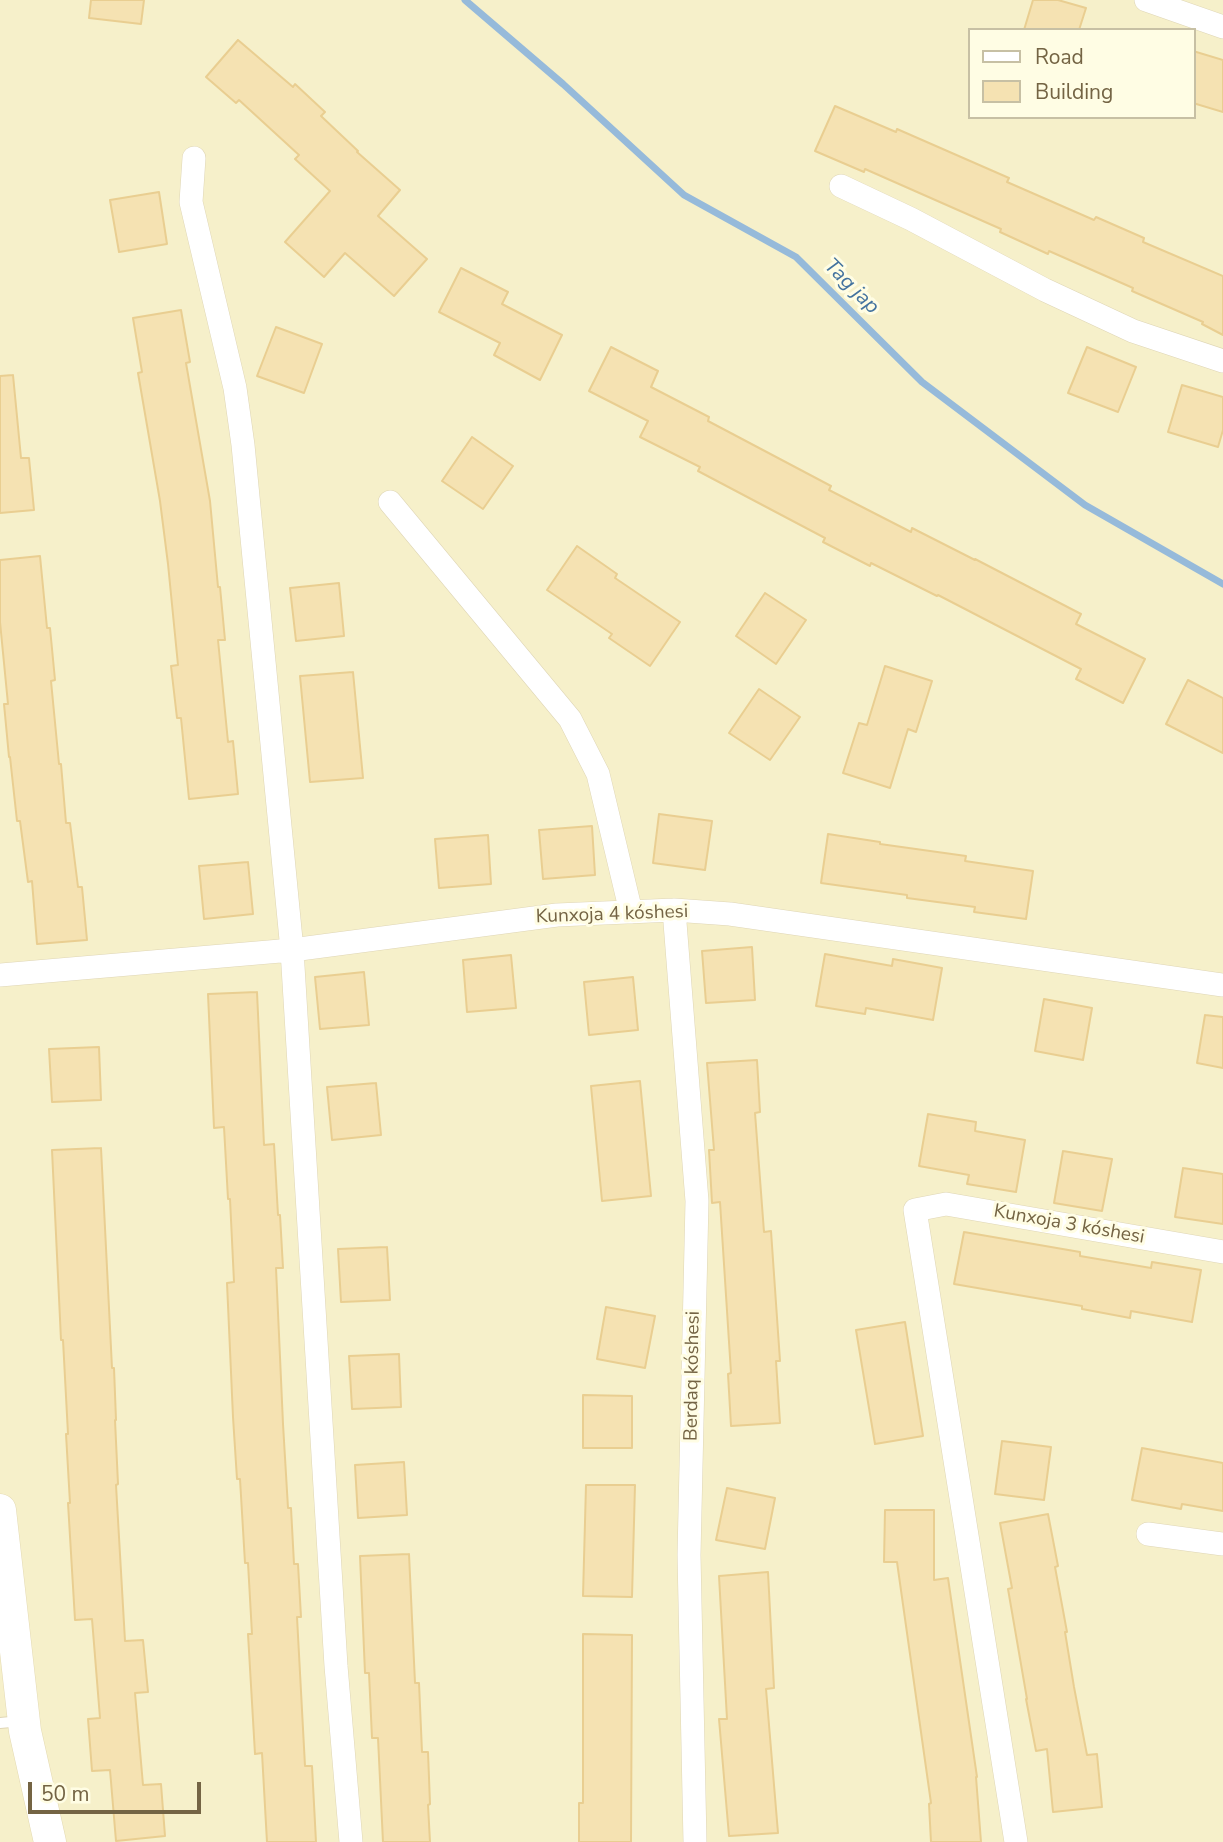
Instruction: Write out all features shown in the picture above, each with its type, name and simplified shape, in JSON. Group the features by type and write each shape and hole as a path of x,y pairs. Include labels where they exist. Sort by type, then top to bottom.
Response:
{"street":[{"path":"1146,0 1223,27"},
{"path":"194,158 191,202 235,388 243,445 292,950 336,1666 351,1842"},
{"path":"841,186 911,219 1045,290 1120,325 1223,361"},
{"path":"390,502 570,719 598,774 631,912"},
{"name":"Kunxoja 4 kóshesi","path":"0,975 292,950 557,915 674,911 730,914 1223,985"},
{"name":"Berdaq kóshesi","path":"674,911 697,1201 688,1555 695,1842"},
{"name":"Kunxoja 3 kóshesi","path":"1016,1842 915,1210 946,1204 1223,1252"},
{"path":"0,1510 12,1722 50,1842"},
{"path":"1148,1534 1223,1544"}],"shaded area":[{"path":"0,0 1223,0 1223,1842 0,1842"}],"building":[{"path":"91,0 144,0 141,24 89,18"},
{"path":"1033,0 1058,0 1086,8 1080,28 1025,28"},
{"path":"238,40 293,87 295,84 325,112 321,116 400,190 378,216 427,259 394,296 345,253 324,277 285,242 330,191 295,159 299,155 239,100 236,103 206,77"},
{"path":"1195,52 1223,60 1223,112 1195,104"},
{"path":"835,106 896,132 897,129 1009,178 1007,182 1094,220 1096,217 1144,238 1143,242 1223,276 1223,335 1202,324 1203,322 1132,291 1133,288 1049,251 1048,254 1000,232 1001,229 865,169 864,172 815,151"},
{"path":"159,192 167,244 119,252 110,200"},
{"path":"461,268 508,292 502,304 562,335 540,380 494,355 500,343 439,312"},
{"path":"181,310 190,362 186,363 210,501 225,640 218,640 228,742 233,741 238,794 189,799 181,718 177,718 171,666 178,665 168,564 138,373 142,372 133,318"},
{"path":"276,327 322,344 304,393 257,376"},
{"path":"611,347 658,371 651,387 709,417 708,421 831,486 829,490 911,532 912,528 975,559 1081,614 1076,624 1145,659 1123,703 1076,679 1081,669 938,595 871,563 870,566 823,542 825,538 698,471 700,467 640,437 648,421 589,391"},
{"path":"1087,347 1136,367 1118,412 1068,393"},
{"path":"13,375 21,458 29,458 34,510 0,513 0,376"},
{"path":"1182,385 1223,397 1223,430 1218,447 1168,432"},
{"path":"472,437 513,466 483,509 442,481"},
{"path":"577,546 617,574 615,578 680,622 650,666 609,638 612,634 547,590"},
{"path":"40,556 47,628 50,628 55,680 51,681 66,823 70,823 78,887 82,887 87,940 37,944 32,881 28,882 9,757 4,704 8,704 0,622 0,560"},
{"path":"339,583 344,636 296,641 290,588"},
{"path":"765,593 806,620 776,664 736,636"},
{"path":"885,666 932,681 916,732 908,729 890,788 843,773 859,723 867,725"},
{"path":"353,672 363,778 310,782 300,676"},
{"path":"1188,680 1223,698 1223,753 1166,724"},
{"path":"759,689 800,717 770,760 729,733"},
{"path":"659,814 712,821 705,870 653,863"},
{"path":"592,826 595,875 543,879 539,830"},
{"path":"828,834 966,856 965,861 1033,871 1026,919 974,912 975,907 907,898 907,895 821,883"},
{"path":"488,835 491,884 439,888 435,839"},
{"path":"248,862 253,914 204,919 199,866"},
{"path":"752,947 755,1000 706,1003 702,951"},
{"path":"825,954 892,966 893,959 942,968 933,1020 866,1008 865,1014 816,1006"},
{"path":"511,955 516,1008 467,1012 463,960"},
{"path":"364,972 369,1025 320,1029 315,977"},
{"path":"633,977 638,1030 589,1035 584,982"},
{"path":"257,992 264,1145 274,1144 280,1215 283,1268 276,1268 283,1424 294,1564 298,1564 301,1617 297,1617 305,1766 312,1766 316,1842 267,1842 262,1753 255,1754 248,1634 252,1634 248,1563 245,1563 233,1417 227,1283 234,1282 230,1199 224,1127 214,1128 208,994"},
{"path":"1044,999 1092,1008 1083,1060 1035,1051"},
{"path":"1205,1015 1223,1017 1223,1068 1197,1063"},
{"path":"99,1047 101,1100 52,1102 49,1049"},
{"path":"757,1060 760,1112 755,1113 764,1232 771,1231 780,1361 776,1361 780,1423 731,1426 728,1374 731,1373 720,1202 712,1203 709,1150 714,1150 707,1063"},
{"path":"640,1081 651,1196 602,1201 591,1086"},
{"path":"376,1083 381,1135 332,1140 327,1087"},
{"path":"928,1114 976,1122 975,1131 1025,1140 1016,1192 967,1184 969,1175 919,1166"},
{"path":"101,1148 114,1368 116,1485 125,1641 143,1640 148,1692 135,1693 143,1785 161,1784 165,1836 116,1841 110,1770 92,1771 88,1719 100,1718 92,1619 75,1620 52,1150"},
{"path":"1063,1151 1112,1159 1102,1211 1054,1203"},
{"path":"1183,1168 1223,1174 1223,1224 1175,1217"},
{"path":"964,1232 1080,1252 1080,1256 1151,1268 1152,1262 1201,1270 1192,1322 1131,1311 1130,1318 1082,1309 1082,1306 954,1284"},
{"path":"387,1247 390,1300 341,1302 338,1249"},
{"path":"606,1307 655,1316 645,1368 597,1359"},
{"path":"905,1322 923,1436 875,1444 856,1330"},
{"path":"399,1354 401,1407 352,1409 349,1356"},
{"path":"583,1395 632,1396 632,1448 583,1448"},
{"path":"1002,1441 1051,1447 1044,1500 995,1494"},
{"path":"1142,1448 1223,1463 1223,1511 1182,1504 1181,1509 1132,1500"},
{"path":"404,1462 407,1515 358,1518 355,1465"},
{"path":"586,1485 635,1485 632,1597 583,1596"},
{"path":"727,1488 775,1498 765,1549 716,1540"},
{"path":"885,1510 934,1510 934,1580 948,1578 977,1777 981,1842 931,1842 931,1803 897,1562 884,1562"},
{"path":"1048,1514 1058,1566 1055,1567 1074,1687 1087,1755 1097,1754 1102,1807 1053,1812 1047,1749 1036,1751 1026,1699 1008,1589 1012,1588 1000,1523"},
{"path":"409,1554 415,1683 419,1683 422,1752 428,1752 430,1842 383,1842 378,1738 372,1738 369,1673 365,1673 360,1556"},
{"path":"768,1572 774,1688 766,1689 778,1833 729,1836 719,1719 727,1719 719,1576"},
{"path":"583,1634 632,1635 631,1842 579,1842 579,1803 583,1803"}],"waterway":[{"name":"Tag jap","path":"465,0 563,84 684,195 796,257 922,382 1085,505 1223,584"}]}
